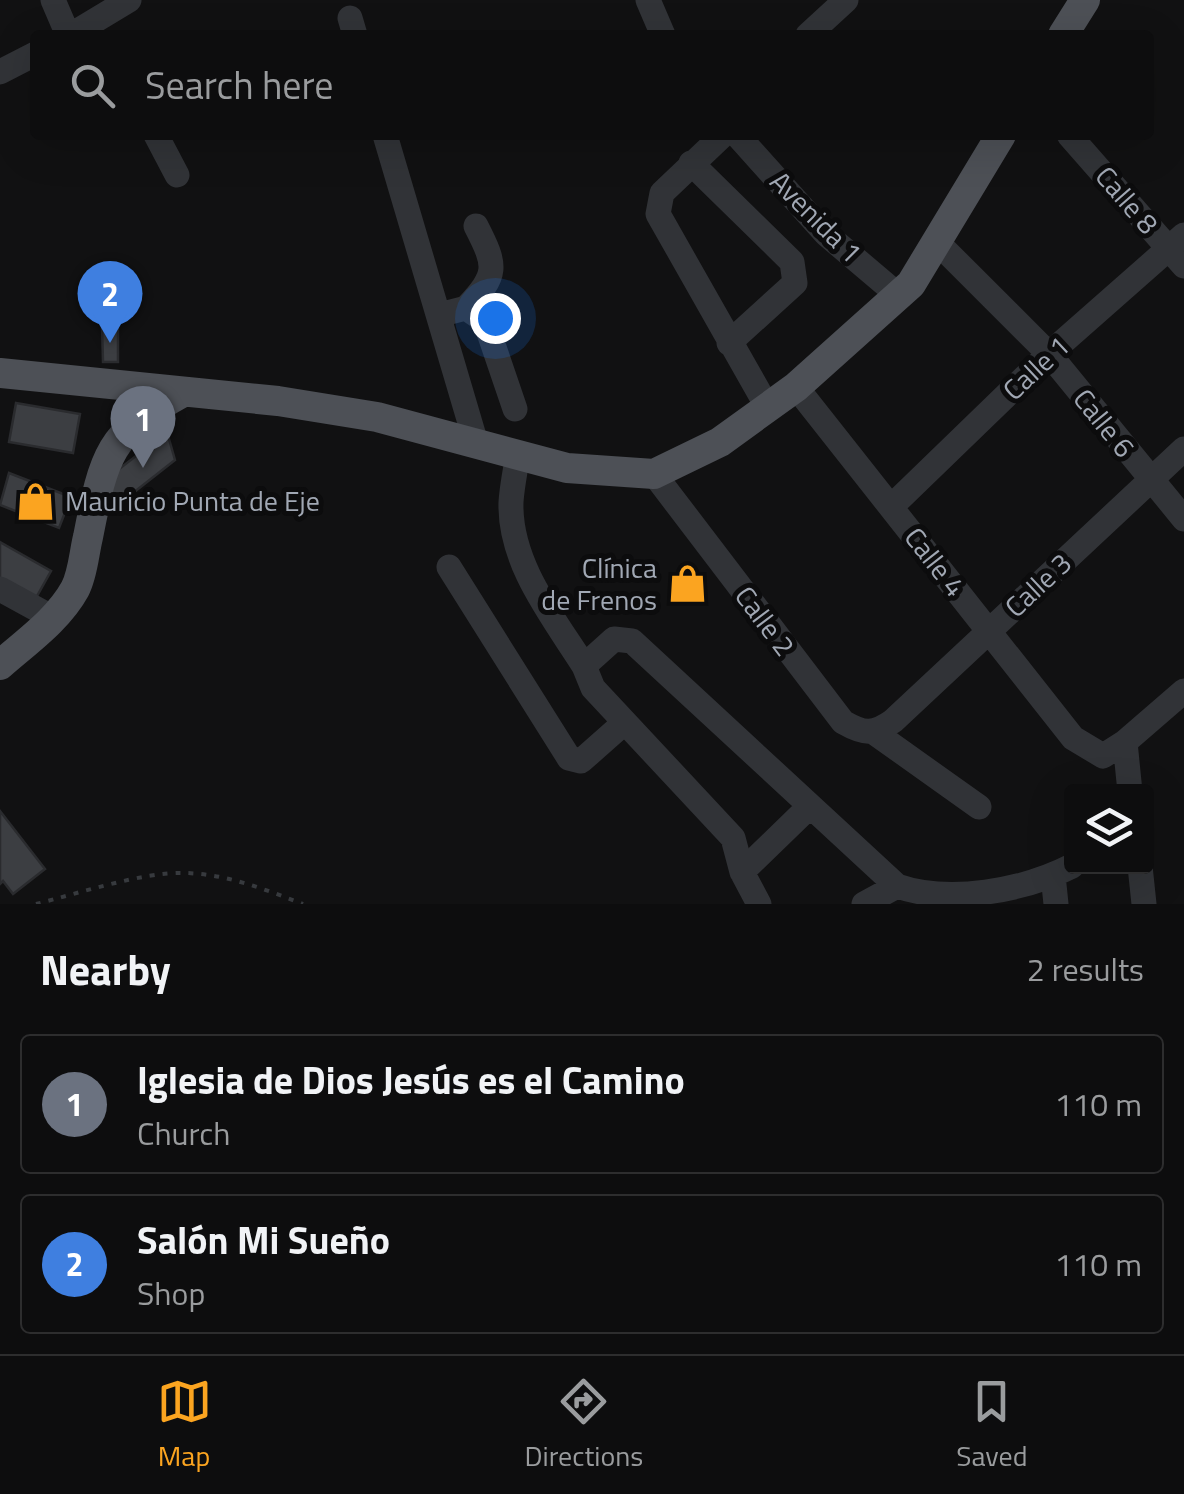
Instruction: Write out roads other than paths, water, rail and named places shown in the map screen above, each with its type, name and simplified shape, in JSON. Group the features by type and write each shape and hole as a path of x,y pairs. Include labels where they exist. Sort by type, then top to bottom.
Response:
{"main road":[{"path":"1066,30 1085,0"},
{"path":"0,373 278,401 377,417 567,468 654,474 720,442 768,408 911,284 998,140"},
{"path":"0,665 52,618 78,585 106,460 120,437 148,412 183,392"}],"street":[{"path":"52,0 67,30"},
{"path":"100,28 129,0"},
{"path":"648,0 662,30"},
{"path":"813,30 846,0"},
{"path":"0,72 30,57"},
{"path":"159,140 178,175"},
{"path":"386,140 476,443"},
{"path":"718,140 662,194 658,214 768,408"},
{"name":"Avenida 1","path":"741,140 826,234 898,294"},
{"name":"Calle 8","path":"1075,140 1179,250"},
{"path":"690,163 792,262 796,272 795,283 729,342"},
{"path":"439,315 466,308 484,289 491,273 492,256 476,226"},
{"name":"Calle 6","path":"938,243 1048,354 1184,519"},
{"name":"Calle 1","path":"892,506 1048,354 1179,250"},
{"path":"466,308 485,321 515,408"},
{"name":"Calle 4","path":"796,387 1073,738 1103,756 1125,742"},
{"name":"Calle 3","path":"884,727 1184,449"},
{"path":"518,455 511,505 516,545 530,580 594,688 733,838 742,872 759,904"},
{"name":"Calle 2","path":"654,474 843,722 862,732 884,727 980,807"},
{"path":"449,567 569,758 581,762 624,723"},
{"path":"0,589 52,618"},
{"path":"584,666 614,639 632,642 897,886 954,899 1062,871 1056,904"},
{"path":"1129,784 1125,742 1184,691"},
{"path":"742,872 809,807"},
{"path":"1141,874 1144,904"},
{"path":"864,904 897,886"}],"place":[{"name":"Salón Mi Sueño","path":"110,343"},
{"name":"Iglesia de Dios Jesús es el Camino","path":"143,468"},
{"name":"Mauricio Punta de Eje","path":"35,501"},
{"name":"Clínica de Frenos","path":"687,584"}]}
